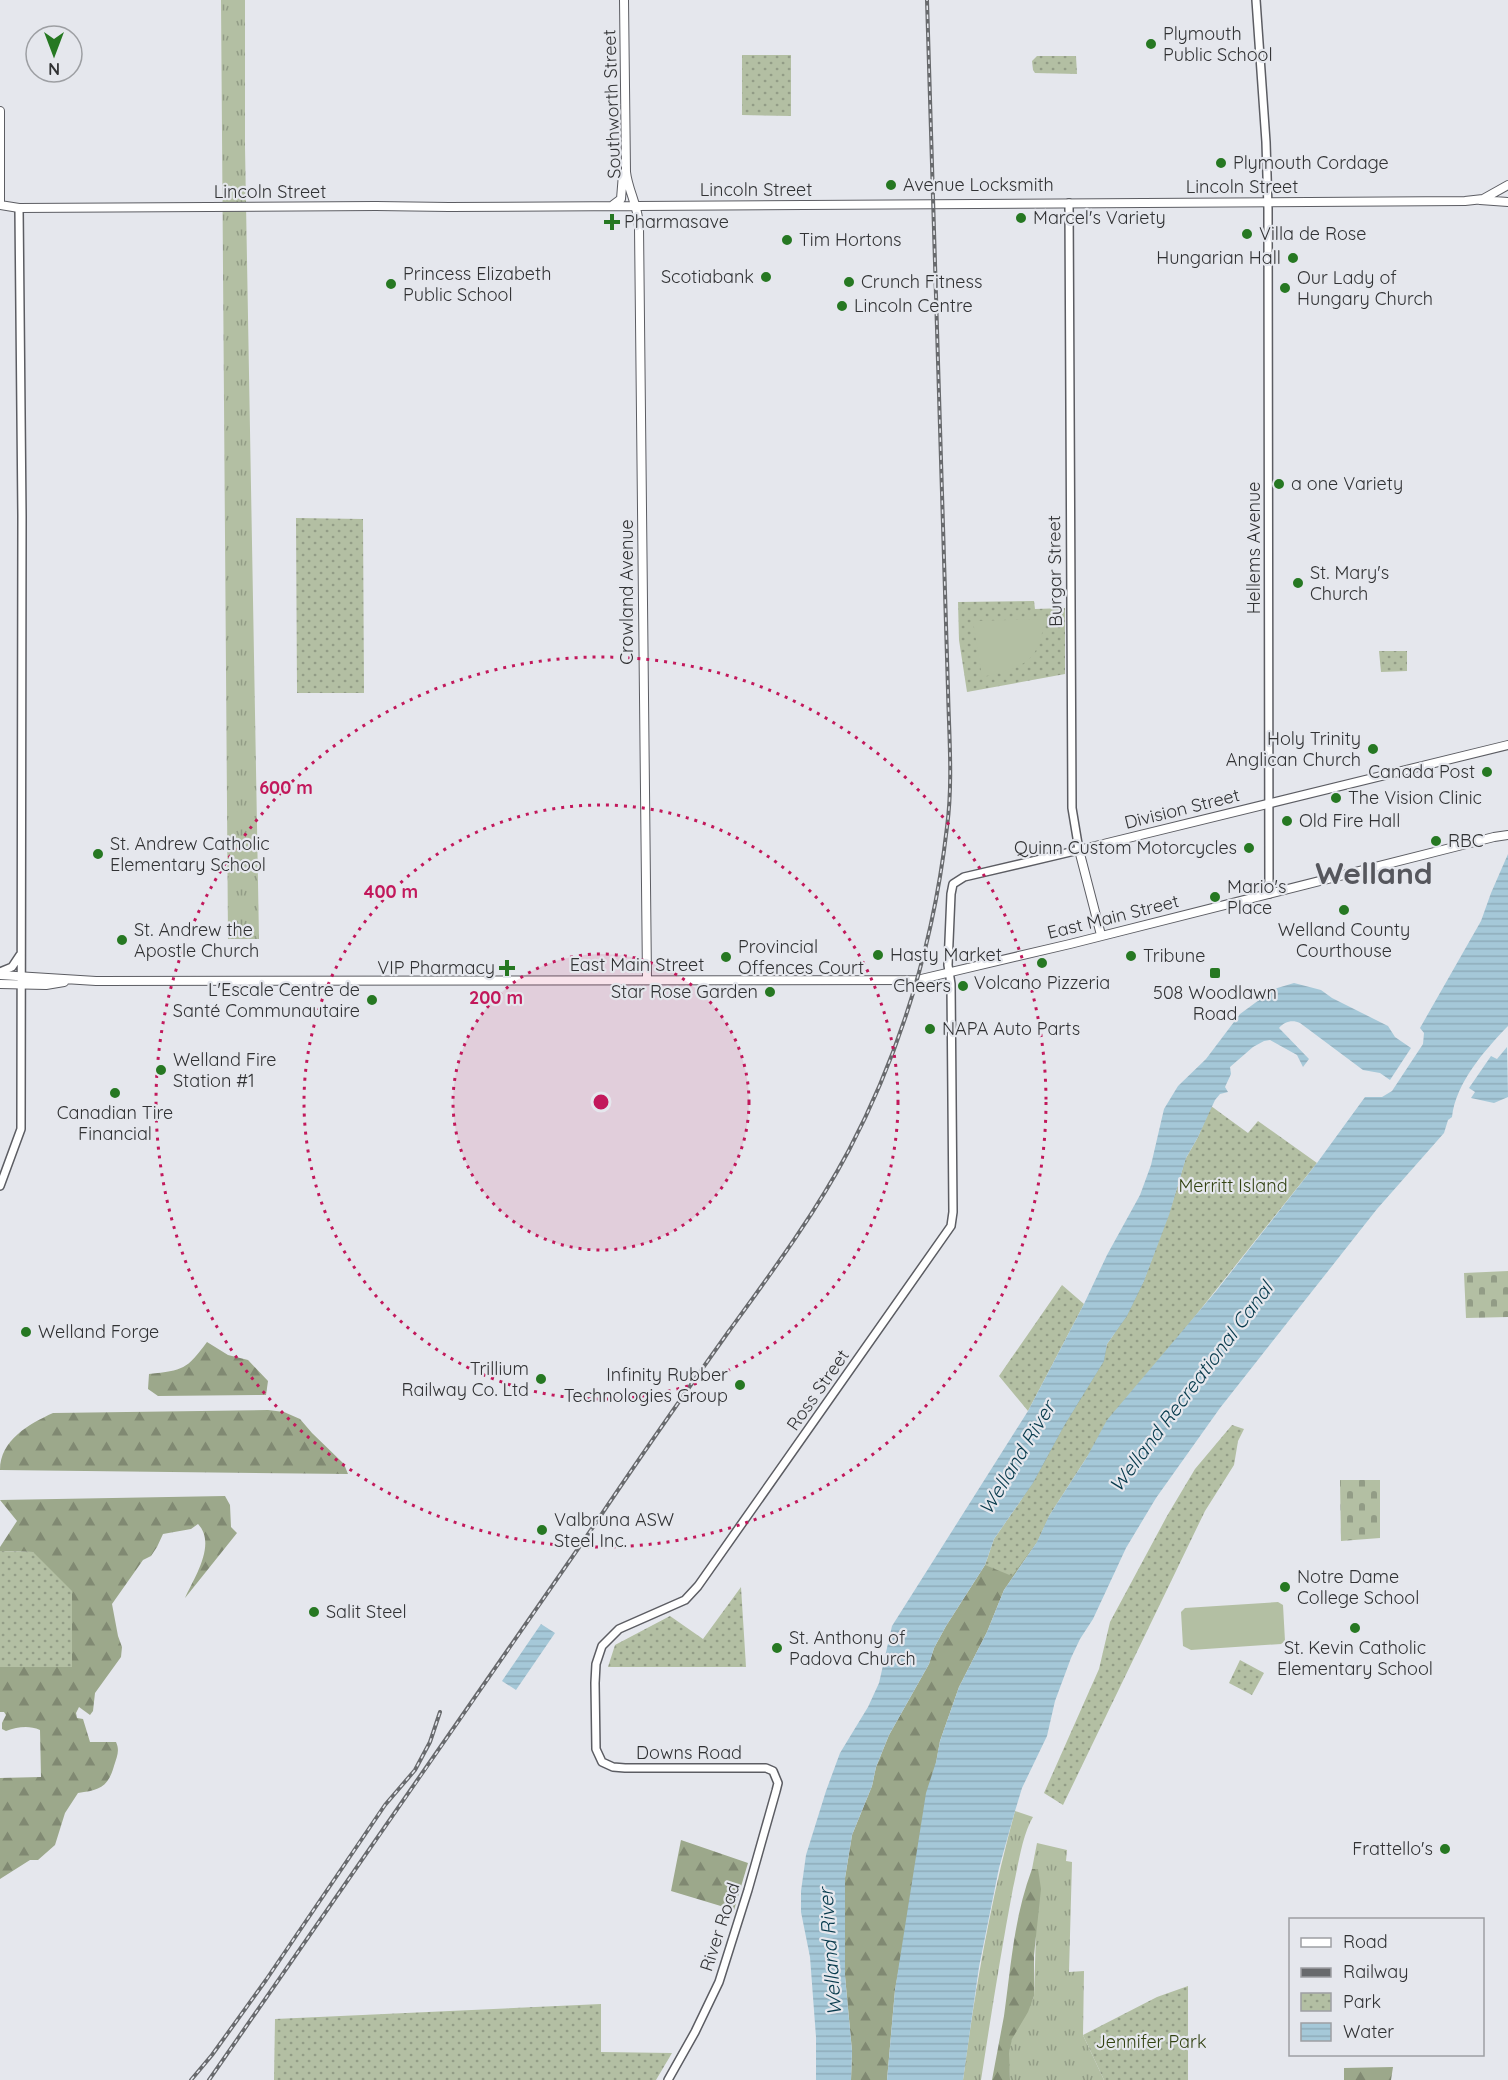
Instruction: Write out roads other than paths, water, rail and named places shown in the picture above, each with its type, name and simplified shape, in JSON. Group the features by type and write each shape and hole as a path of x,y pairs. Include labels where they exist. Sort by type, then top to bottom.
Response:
{"main road":[{"name":"Southworth Street","path":"624,0 625,157 627,179 636,206"},
{"path":"0,111 0,204"},
{"path":"610,206 621,200 625,157"},
{"name":"Lincoln Street","path":"0,204 19,208 1478,200 1508,185"},
{"path":"1478,200 1508,202"},
{"path":"639,241 645,211 663,205"},
{"name":"Crowland Avenue","path":"636,206 639,221 647,979"},
{"name":"Division Street","path":"1079,850 1508,745"},
{"path":"1507,834 1508,825"},
{"name":"East Main Street","path":"0,984 22,981 924,980 1507,834"},
{"name":"Burgar Street","path":"1079,850 1101,935"},
{"path":"1060,946 1090,934 1095,929 1095,915"},
{"name":"East Main Street","path":"0,974 22,981"}],"street":[{"name":"Hellems Avenue","path":"1256,0 1268,202 1269,894"},
{"name":"Burgar Street","path":"1069,203 1072,815 1079,850"},
{"path":"0,1186 21,1129 22,516 19,208"},
{"name":"Division Street","path":"949,973 951,894 956,881 964,877 1079,850"},
{"path":"0,974 12,967 20,955"},
{"name":"Ross Street","path":"602,1762 596,1749 595,1671 597,1658 603,1646 620,1629 678,1604 690,1596 749,1516 951,1226 953,1212 951,984 949,973"},
{"name":"Downs Road","path":"602,1762 613,1767 625,1768 766,1768 776,1774"},
{"name":"River Road","path":"668,2080 719,1982 776,1791 776,1774"}],"water":[{"name":"Welland Recreational Canal","path":"1508,854 1508,1026 1481,1056 1465,1079 1444,1133 1377,1209 1220,1408 1156,1498 1126,1548 1093,1619 1071,1658 1055,1701 1047,1736 1022,1788 999,1868 979,1967 963,2080 887,2080 895,1990 926,1793 940,1741 959,1687 987,1632 1004,1590 1037,1542 1049,1516 1087,1457 1107,1420 1217,1290 1317,1163 1365,1097 1382,1097 1392,1091 1423,1044 1424,1033 1420,1028 1481,921"},
{"name":"Welland River","path":"1294,983 1321,990 1332,998 1388,1026 1395,1037 1411,1048 1390,1080 1380,1073 1363,1070 1300,1023 1291,1021 1279,1028 1309,1059 1303,1067 1297,1055 1270,1040 1253,1047 1230,1067 1231,1074 1225,1087 1228,1092 1220,1094 1215,1100 1186,1158 1169,1215 1144,1281 1127,1316 1107,1344 1104,1361 1064,1426 1033,1483 994,1539 985,1565 946,1626 934,1648 929,1664 889,1735 852,1835 845,1878 845,1976 852,2051 851,2080 816,2080 816,2037 810,1957 801,1912 801,1891 806,1855 840,1753 868,1707 879,1683 892,1626 1028,1411 1140,1195 1151,1165 1164,1109 1178,1086 1206,1059 1240,1014 1274,989"},
{"path":"1507,1047 1508,1097 1494,1103 1471,1098 1475,1092 1469,1088 1491,1056 1497,1059"},
{"path":"541,1624 555,1633 516,1690 502,1681"}],"railway":[{"path":"209,2080 807,1220 836,1174 868,1112 900,1033 934,911 950,793 927,0"},
{"path":"191,2080 212,2055 266,1980 385,1805 415,1770 430,1742 440,1712"}],"place":[{"name":"Plymouth Public School","path":"1151,44"},
{"name":"Plymouth Cordage","path":"1221,163"},
{"name":"Avenue Locksmith","path":"891,185"},
{"name":"Marcel's Variety","path":"1021,218"},
{"name":"Pharmasave","path":"612,222"},
{"name":"Villa de Rose","path":"1247,234"},
{"name":"Tim Hortons","path":"787,240"},
{"name":"Hungarian Hall","path":"1293,258"},
{"name":"Scotiabank","path":"766,277"},
{"name":"Crunch Fitness","path":"849,282"},
{"name":"Princess Elizabeth Public School","path":"391,284"},
{"name":"Our Lady of Hungary Church","path":"1285,288"},
{"name":"Lincoln Centre","path":"842,306"},
{"name":"a one Variety","path":"1279,484"},
{"name":"St. Mary's Church","path":"1298,583"},
{"name":"Holy Trinity Anglican Church","path":"1373,749"},
{"name":"Canada Post","path":"1487,772"},
{"name":"The Vision Clinic","path":"1336,798"},
{"name":"Old Fire Hall","path":"1287,821"},
{"name":"RBC","path":"1436,841"},
{"name":"Quinn Custom Motorcycles","path":"1249,848"},
{"name":"St. Andrew Catholic Elementary School","path":"98,854"},
{"name":"Mario's Place","path":"1215,897"},
{"name":"Welland County Courthouse","path":"1344,910"},
{"name":"St. Andrew the Apostle Church","path":"122,940"},
{"name":"Hasty Market","path":"878,955"},
{"name":"Tribune","path":"1131,956"},
{"name":"Provincial Offences Court","path":"726,957"},
{"name":"Volcano Pizzeria","path":"1042,963"},
{"name":"VIP Pharmacy","path":"507,968"},
{"name":"508 Woodlawn Road","path":"1215,973"},
{"name":"Cheers","path":"963,986"},
{"name":"Star Rose Garden","path":"770,992"},
{"name":"L'Escale Centre de Santé Communautaire","path":"372,1000"},
{"name":"NAPA Auto Parts","path":"930,1029"},
{"name":"Welland Fire Station #1","path":"161,1070"},
{"name":"Canadian Tire Financial","path":"115,1093"},
{"name":"Welland Forge","path":"26,1332"},
{"name":"Trillium Railway Co. Ltd","path":"541,1379"},
{"name":"Infinity Rubber Technologies Group","path":"740,1385"},
{"name":"Valbruna ASW Steel Inc.","path":"542,1530"},
{"name":"Notre Dame College School","path":"1285,1587"},
{"name":"Salit Steel","path":"314,1612"},
{"name":"St. Kevin Catholic Elementary School","path":"1355,1628"},
{"name":"St. Anthony of Padova Church","path":"777,1648"},
{"name":"Frattello's","path":"1445,1849"}],"district":[{"name":"Welland","path":"1374,874"}],"park label":[{"name":"Merritt Island","path":"1233,1186"},
{"name":"Jennifer Park","path":"1151,2042"}]}
